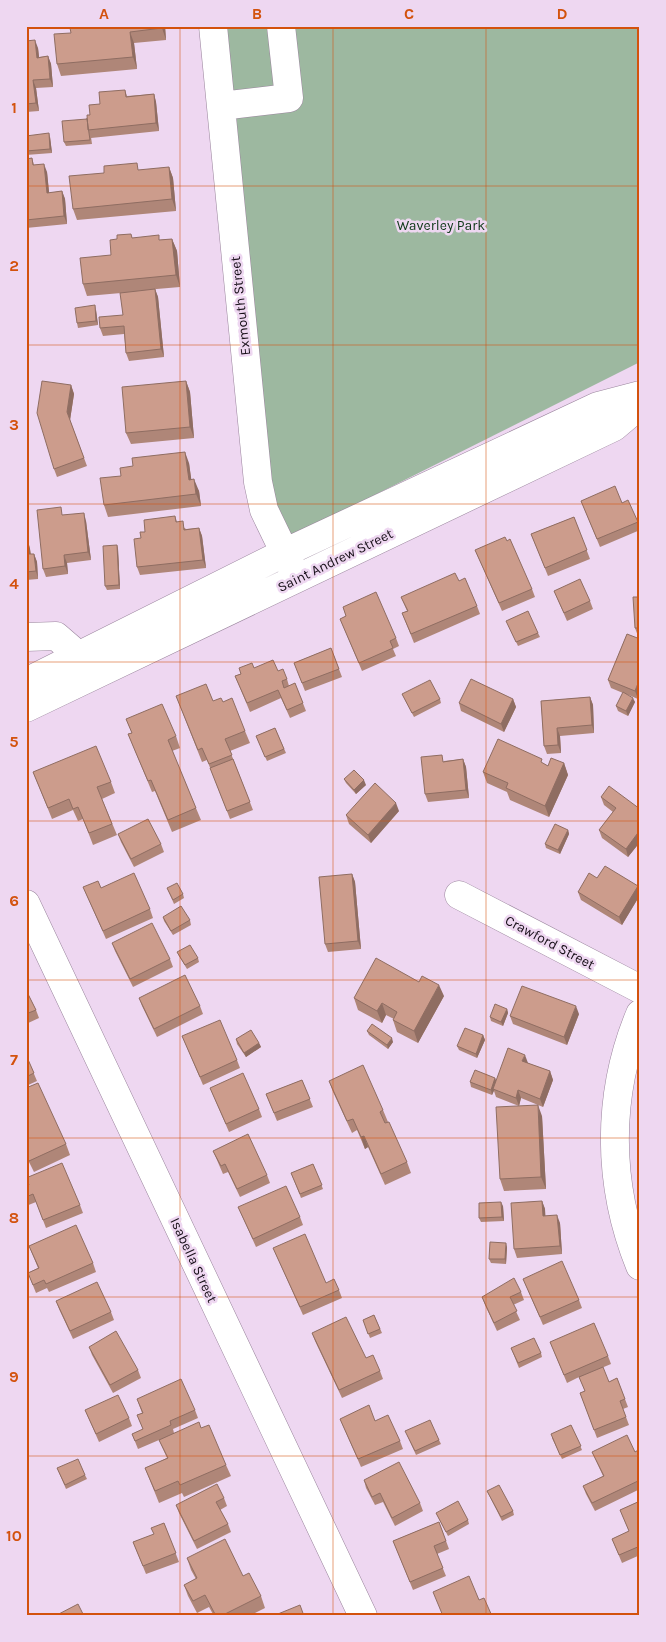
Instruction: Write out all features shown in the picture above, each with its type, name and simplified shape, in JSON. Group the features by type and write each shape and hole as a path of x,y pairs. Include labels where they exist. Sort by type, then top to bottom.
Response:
{"street":[{"name":"Exmouth Street","path":"213,26 258,482 264,510 297,579"},
{"path":"221,106 289,98 282,26"},
{"name":"Saint Andrew Street","path":"26,682 284,553 598,406 640,395"},
{"name":"Saint Andrew Street","path":"26,708 614,427 640,405"},
{"path":"26,637 56,636 78,655"},
{"name":"Crawford Street","path":"460,895 640,989"},
{"name":"Isabella Street","path":"26,904 363,1616"},
{"path":"640,1014 622,1067 614,1129 619,1197 626,1229 640,1266"}],"green space":[{"name":"Waverley Park","path":"224,26 640,26 640,362 269,548"}],"building":[{"path":"85,26 162,26 162,28 130,32 133,57 57,64 54,34 71,33 70,28"},
{"path":"35,40 37,58 48,56 50,79 33,80 36,103 26,104 26,41"},
{"path":"125,90 126,97 154,94 156,123 88,130 87,115 90,115 89,105 100,104 99,92"},
{"path":"87,119 90,140 64,142 62,121"},
{"path":"49,133 50,149 26,151 26,136"},
{"path":"32,158 33,165 44,164 47,193 62,191 64,216 26,220 26,159"},
{"path":"137,163 138,170 169,167 172,199 73,209 69,176 104,173 104,166"},
{"path":"131,234 132,238 159,235 159,240 172,239 176,275 83,284 80,258 111,255 110,240 117,239 117,235"},
{"path":"155,289 161,349 126,353 124,326 100,328 99,317 123,315 120,293"},
{"path":"95,305 96,321 77,323 75,308"},
{"path":"42,381 71,385 67,412 84,458 54,469 37,413"},
{"path":"186,381 190,427 126,433 122,387"},
{"path":"185,452 189,480 194,479 196,494 104,505 100,478 121,476 120,468 133,466 132,458"},
{"path":"615,486 622,503 628,500 638,522 597,539 581,501"},
{"path":"61,507 62,515 84,513 88,552 64,555 65,566 43,569 37,510"},
{"path":"175,516 176,522 183,521 184,530 199,528 203,560 137,567 134,539 141,538 140,532 145,532 144,520"},
{"path":"574,517 587,550 545,568 531,534"},
{"path":"505,537 507,541 510,539 532,589 499,603 475,550"},
{"path":"26,541 28,541 28,554 34,554 36,571 26,572"},
{"path":"117,545 119,585 105,586 103,546"},
{"path":"455,573 459,581 465,578 477,606 411,634 402,613 408,611 401,597"},
{"path":"580,579 590,601 564,613 554,591"},
{"path":"376,592 396,638 390,641 393,648 359,663 340,619 346,616 343,607"},
{"path":"633,597 640,597 640,628 635,628"},
{"path":"528,611 538,633 516,642 506,621"},
{"path":"627,634 640,639 640,678 635,691 608,680"},
{"path":"331,648 339,669 302,683 294,663"},
{"path":"273,660 278,671 283,669 287,679 282,681 284,688 295,683 303,703 287,710 278,690 247,703 235,676 241,674 239,668 252,663 254,668"},
{"path":"471,679 513,699 501,724 459,703"},
{"path":"430,680 440,699 412,713 402,694"},
{"path":"206,684 213,701 221,698 223,702 232,698 245,731 225,739 232,755 209,764 202,748 198,750 176,696"},
{"path":"623,692 633,698 626,711 616,706"},
{"path":"590,697 592,725 557,728 558,745 544,746 541,701"},
{"path":"162,704 176,736 168,740 196,808 168,820 151,780 148,781 128,734 132,733 126,719"},
{"path":"275,728 284,749 265,757 256,736"},
{"path":"498,739 542,759 541,762 548,766 551,758 564,763 545,806 506,788 508,783 483,772"},
{"path":"96,746 111,782 97,787 112,824 89,833 78,807 73,809 69,799 48,808 33,772"},
{"path":"442,755 443,762 463,759 466,790 425,794 421,757"},
{"path":"233,759 250,802 227,811 210,768"},
{"path":"354,770 364,780 354,790 344,779"},
{"path":"375,783 396,803 368,835 346,815"},
{"path":"609,786 640,809 640,830 626,849 599,830 616,808 601,797"},
{"path":"148,819 161,844 131,859 118,834"},
{"path":"555,824 568,830 558,850 545,844"},
{"path":"605,866 638,886 619,917 578,892 589,873 597,878"},
{"path":"134,873 150,909 103,931 83,887 98,881 101,888"},
{"path":"352,874 358,941 325,944 319,877"},
{"path":"177,883 183,894 173,900 167,888"},
{"path":"181,906 190,920 171,931 163,917"},
{"path":"152,923 170,959 130,979 112,943"},
{"path":"190,945 198,958 185,965 177,952"},
{"path":"376,958 419,982 422,976 439,985 414,1031 393,1020 397,1012 382,1003 377,1011 354,998"},
{"path":"185,975 200,1006 154,1029 139,998"},
{"path":"522,986 576,1006 564,1037 510,1016"},
{"path":"26,990 36,1010 26,1014"},
{"path":"495,1004 507,1009 501,1022 490,1017"},
{"path":"220,1020 237,1060 200,1077 182,1036"},
{"path":"372,1024 392,1038 387,1045 367,1031"},
{"path":"465,1028 483,1035 476,1054 457,1046"},
{"path":"251,1030 259,1043 244,1053 236,1039"},
{"path":"508,1048 525,1055 522,1061 550,1071 540,1099 518,1090 516,1098 493,1089"},
{"path":"26,1055 34,1073 26,1077"},
{"path":"363,1065 383,1110 380,1112 385,1123 389,1122 407,1162 381,1174 364,1136 361,1137 353,1119 347,1121 329,1081"},
{"path":"475,1070 495,1078 491,1090 470,1082"},
{"path":"243,1073 259,1109 226,1124 210,1088"},
{"path":"302,1080 310,1099 274,1113 266,1094"},
{"path":"38,1083 66,1144 29,1161 26,1154 26,1088"},
{"path":"538,1105 541,1177 500,1179 496,1107"},
{"path":"248,1134 267,1175 237,1189 225,1164 221,1166 213,1151"},
{"path":"62,1163 80,1205 43,1220 33,1194 26,1197 26,1186 29,1185 26,1178"},
{"path":"313,1164 322,1185 300,1194 291,1173"},
{"path":"286,1186 300,1217 253,1239 238,1207"},
{"path":"542,1201 543,1216 557,1215 560,1246 514,1249 511,1203"},
{"path":"501,1202 502,1217 479,1218 479,1203"},
{"path":"76,1225 93,1263 46,1284 44,1280 33,1285 28,1273 39,1268 29,1246"},
{"path":"305,1234 326,1283 334,1279 339,1290 300,1307 273,1248"},
{"path":"490,1242 506,1243 505,1259 489,1259"},
{"path":"562,1261 579,1300 540,1317 523,1279"},
{"path":"514,1278 521,1292 510,1297 517,1311 494,1323 482,1297"},
{"path":"97,1282 111,1312 70,1331 56,1301"},
{"path":"374,1315 380,1329 368,1334 363,1320"},
{"path":"346,1317 366,1358 373,1355 380,1371 339,1390 312,1333"},
{"path":"594,1323 608,1356 564,1375 550,1342"},
{"path":"116,1331 138,1370 110,1385 89,1347"},
{"path":"534,1338 541,1353 518,1363 511,1348"},
{"path":"603,1367 609,1382 617,1378 625,1399 620,1401 626,1417 594,1430 580,1393 585,1391 579,1377"},
{"path":"181,1379 195,1410 170,1421 171,1425 135,1441 132,1434 143,1429 137,1415 143,1413 137,1399"},
{"path":"118,1395 129,1418 96,1434 85,1410"},
{"path":"369,1405 375,1421 388,1415 400,1441 358,1459 340,1419"},
{"path":"430,1420 439,1440 415,1451 405,1431"},
{"path":"199,1422 201,1428 209,1425 226,1465 180,1485 178,1481 155,1491 145,1468 168,1458 159,1440"},
{"path":"571,1425 581,1446 560,1455 551,1434"},
{"path":"627,1435 635,1452 640,1449 640,1480 592,1503 583,1486 604,1476 592,1452"},
{"path":"78,1459 85,1475 65,1485 57,1468"},
{"path":"399,1462 420,1503 392,1518 380,1493 372,1497 364,1480"},
{"path":"217,1484 224,1498 216,1502 228,1524 194,1541 176,1505"},
{"path":"499,1485 513,1511 501,1517 487,1491"},
{"path":"458,1501 468,1520 446,1532 436,1513"},
{"path":"640,1501 640,1546 619,1555 612,1539 629,1531 620,1510"},
{"path":"439,1522 446,1541 434,1546 443,1568 410,1582 393,1541"},
{"path":"164,1523 176,1553 143,1566 133,1542 154,1534 151,1528"},
{"path":"225,1539 243,1576 249,1573 261,1596 221,1616 216,1616 205,1595 193,1601 184,1585 197,1578 187,1558"},
{"path":"469,1576 479,1600 484,1598 492,1616 443,1616 433,1592"},
{"path":"78,1604 84,1616 55,1616"},
{"path":"300,1605 304,1616 273,1616"}]}
